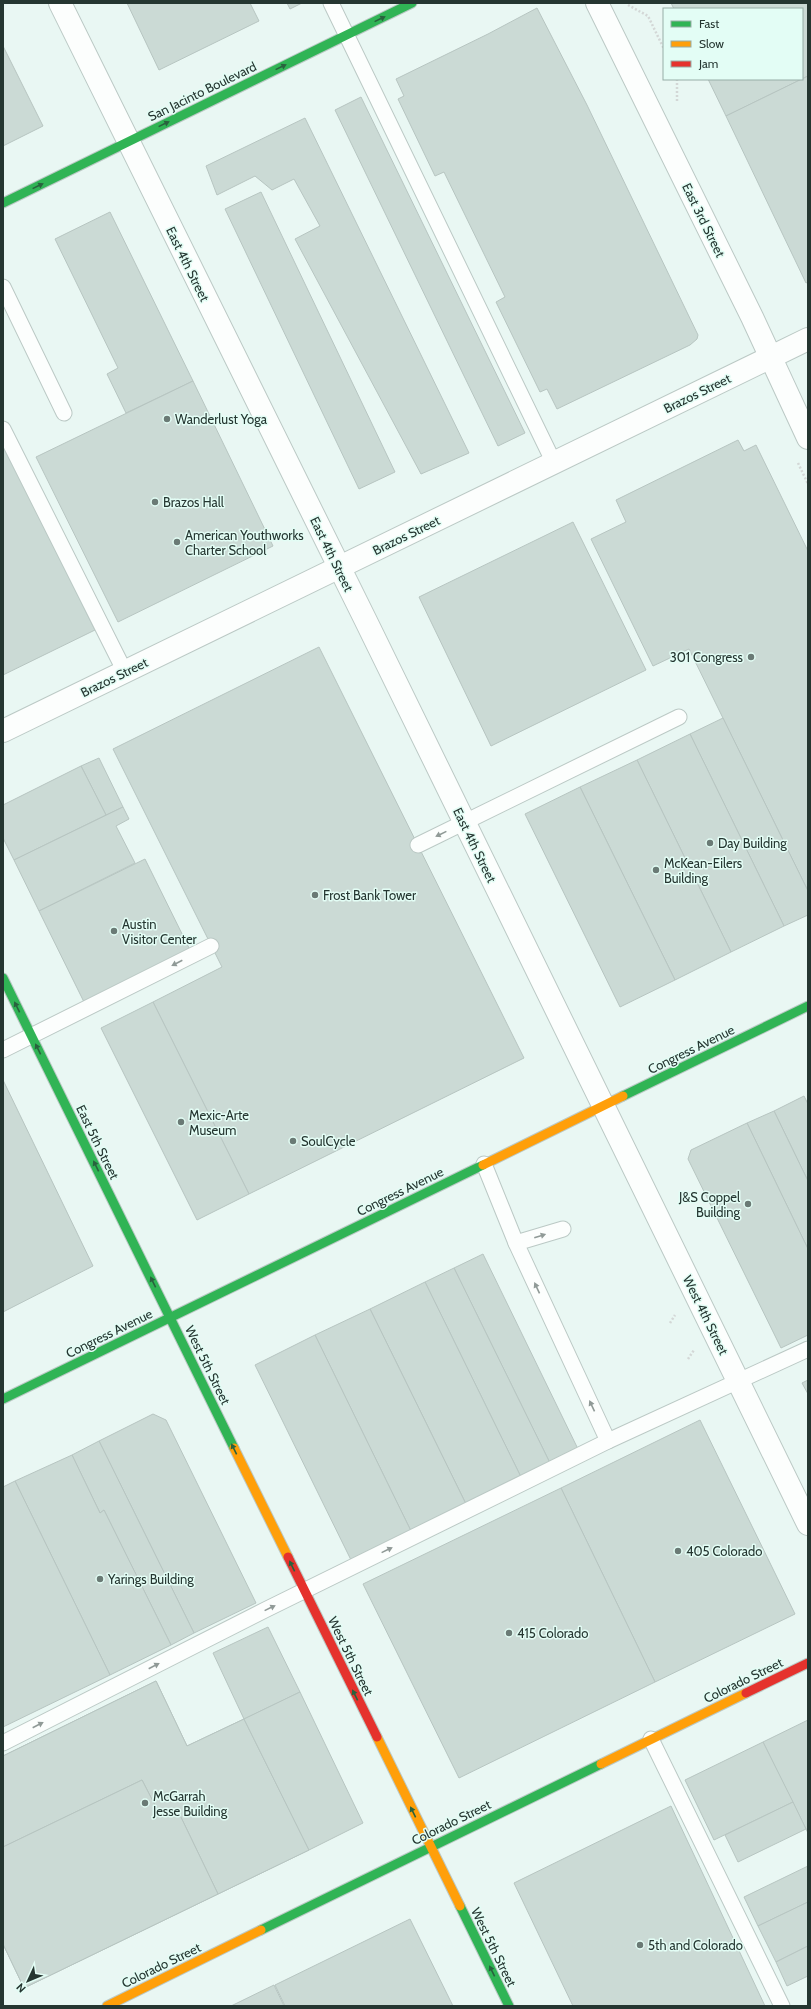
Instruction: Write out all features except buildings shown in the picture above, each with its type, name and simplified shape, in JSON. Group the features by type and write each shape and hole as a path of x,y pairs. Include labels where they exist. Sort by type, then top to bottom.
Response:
{"main road":[{"name":"San Jacinto Boulevard","path":"3,203 412,3"},
{"name":"East 5th Street","path":"3,978 170,1317"},
{"name":"Congress Avenue","path":"3,1399 808,1006"},
{"name":"West 5th Street","path":"170,1317 509,2006"},
{"name":"Colorado Street","path":"107,2006 808,1663"}],"street":[{"name":"East 4th Street","path":"60,3 603,1106"},
{"name":"East 3rd Street","path":"597,3 771,357 808,438"},
{"name":"Brazos Street","path":"3,731 808,339"},
{"name":"West 4th Street","path":"603,1106 808,1524"}],"lane":[{"path":"331,3 554,463"},
{"path":"3,287 64,413"},
{"path":"3,429 124,672"},
{"path":"418,845 679,717"},
{"path":"3,1050 211,946"},
{"path":"484,1164 516,1243 608,1442"},
{"path":"516,1243 563,1229"},
{"path":"3,1743 304,1591 608,1442 808,1349"},
{"path":"651,1739 782,2006"}],"path":[{"path":"626,3 648,16 663,47"}],"traffic: fast":[{"path":"3,203 412,3"},
{"path":"3,978 234,1448"},
{"path":"623,1096 808,1006"},
{"path":"3,1399 483,1165"},
{"path":"261,1930 601,1764"},
{"path":"460,1906 509,2006"}],"traffic: slow":[{"path":"483,1165 623,1096"},
{"path":"234,1448 288,1557"},
{"path":"601,1764 746,1693"},
{"path":"377,1737 460,1906"},
{"path":"107,2006 261,1930"}],"traffic: jam":[{"path":"288,1557 377,1737"},
{"path":"746,1693 808,1663"}],"place":[{"name":"Wanderlust Yoga","path":"167,419"},
{"name":"Brazos Hall","path":"155,502"},
{"name":"American Youthworks Charter School","path":"177,542"},
{"name":"301 Congress","path":"751,657"},
{"name":"Day Building","path":"710,843"},
{"name":"McKean-Eilers Building","path":"656,870"},
{"name":"Frost Bank Tower","path":"315,895"},
{"name":"Austin Visitor Center","path":"114,931"},
{"name":"Mexic-Arte Museum","path":"181,1122"},
{"name":"SoulCycle","path":"293,1141"},
{"name":"J&S Coppel Building","path":"748,1204"},
{"name":"405 Colorado","path":"678,1551"},
{"name":"Yarings Building","path":"100,1579"},
{"name":"415 Colorado","path":"509,1633"},
{"name":"McGarrah Jesse Building","path":"145,1803"},
{"name":"5th and Colorado","path":"640,1945"}]}
